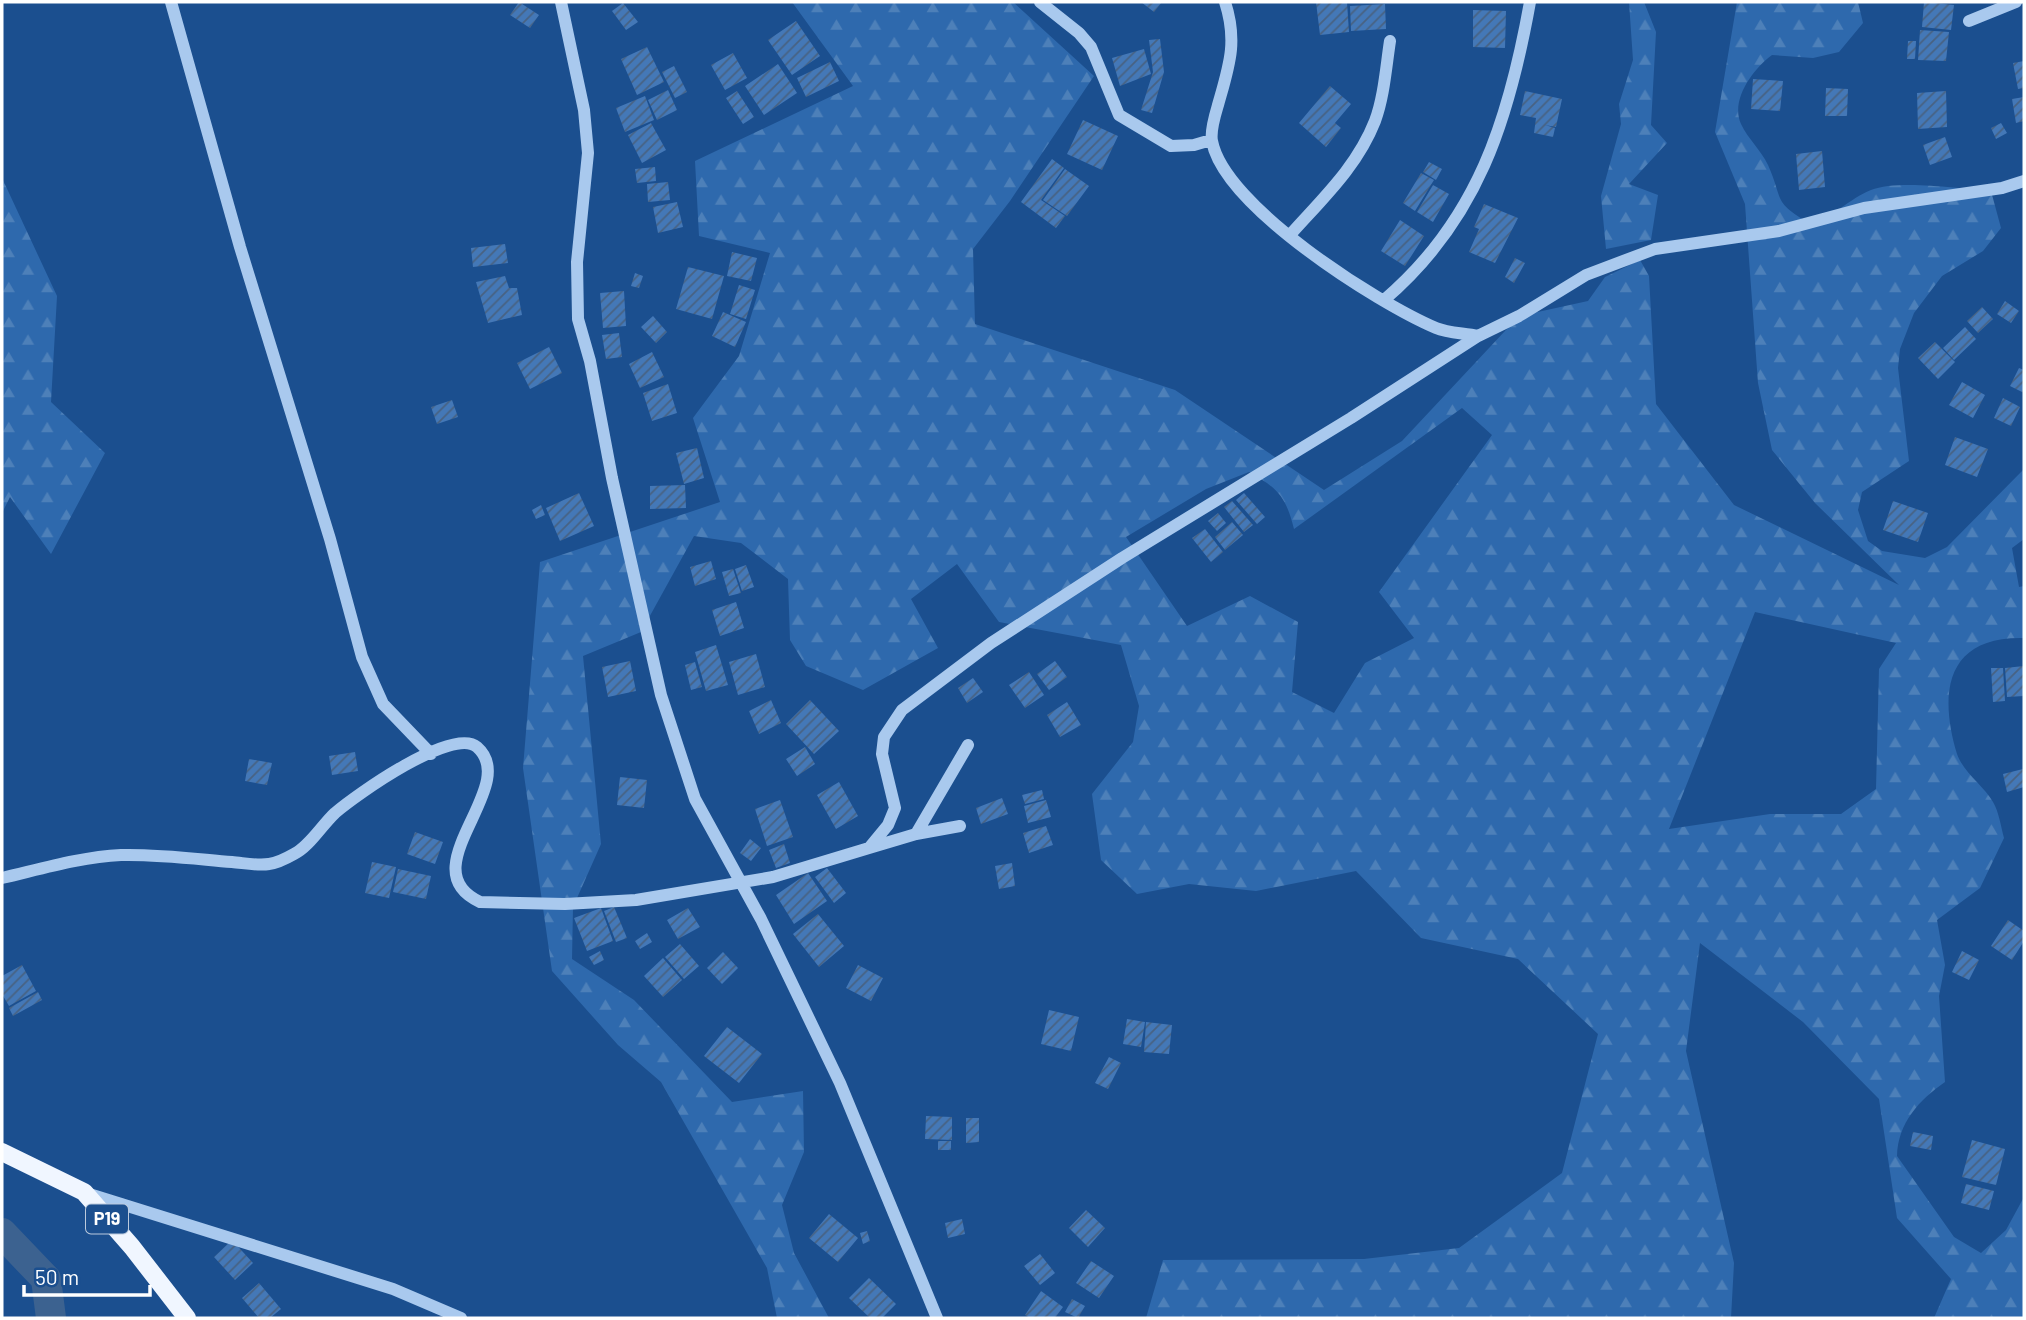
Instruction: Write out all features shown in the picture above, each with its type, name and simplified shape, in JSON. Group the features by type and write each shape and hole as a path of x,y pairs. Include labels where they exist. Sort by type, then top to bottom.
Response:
{"main road":[{"name":"P19","path":"2,1152 84,1192 132,1247 187,1318"}],"street":[{"path":"171,2 236,235 330,539 362,657 383,704 431,754"},
{"path":"561,2 584,110 589,152 577,262 578,319 590,361 612,478 661,695 695,799 740,880 840,1083 937,1318"},
{"path":"1040,2 1079,33 1091,47 1119,116 1171,146 1195,145 1211,140"},
{"path":"1224,2 1231,22 1233,51 1211,140 1223,170 1239,192 1322,262 1384,300 1440,329 1478,336"},
{"path":"1384,300 1430,258 1477,184 1499,134 1530,2"},
{"path":"1969,21 2016,2"},
{"path":"1290,235 1343,177 1359,155 1375,120 1390,41"},
{"path":"869,848 888,825 895,808 882,754 884,737 902,710 991,643 1478,336 1519,316 1586,275 1655,249 1779,231 1864,208 2002,188 2024,181"},
{"path":"2,878 69,862 121,855 268,864 297,853 316,831 360,793 452,742 475,745 485,756 488,778 480,804 464,833 457,857 459,880 468,896 480,902 612,903 740,880 773,877 916,834 960,826"},
{"path":"916,834 968,745"},
{"path":"84,1192 393,1289 461,1318"}],"green space":[{"path":"792,2 1013,2 1094,76 1010,201 973,249 975,324 1175,390 1324,490 1402,441 1519,316 1588,301 1605,277 1640,260 1649,276 1656,404 1734,505 1899,585 1815,503 1772,450 1758,383 1745,204 1715,132 1737,2 1858,2 1863,23 1839,52 1813,58 1772,55 1745,86 1738,115 1768,165 1784,204 1809,223 1826,217 1871,190 1913,185 1991,191 2001,228 1983,251 1942,276 1914,313 1900,349 1898,368 1909,461 1862,492 1858,510 1868,541 1882,551 1925,558 1947,547 2024,469 2024,539 2012,548 2019,587 2024,586 2024,638 1998,640 1978,646 1964,657 1954,672 1950,689 1951,731 1957,754 1964,767 1993,802 2004,838 1980,888 1937,920 1945,965 1939,996 1945,1082 1912,1113 1901,1133 1897,1156 1954,1237 1981,1253 2006,1230 2024,1197 2024,1318 1934,1318 1951,1279 1897,1218 1879,1099 1803,1022 1700,943 1686,1051 1734,1263 1731,1318 1146,1318 1163,1260 1364,1259 1459,1248 1562,1173 1598,1034 1518,959 1421,938 1356,871 1256,891 1189,884 1137,894 1101,860 1092,794 1133,742 1139,706 1121,645 999,622 957,564 911,599 938,648 863,690 806,666 790,640 788,579 741,543 694,536 641,632 583,656 601,844 573,907 572,959 634,1000 732,1102 803,1091 804,1152 782,1205 794,1253 829,1318 777,1318 767,1268 661,1082 618,1045 552,971 523,768 540,562 720,502 693,418 739,356 770,253 699,236 695,161 853,86","holes":["1462,408 1492,435 1379,592 1414,638 1365,663 1334,713 1292,692 1298,622 1250,596 1187,626 1126,537 1206,489 1249,472 1279,494 1288,509 1294,529","1755,612 1896,643 1879,669 1876,789 1841,814 1770,814 1669,829"]},
{"path":"1629,2 1644,2 1656,32 1651,125 1667,143 1629,184 1658,195 1651,240 1606,249 1601,196 1621,124 1619,104 1633,60"},
{"path":"2,178 57,296 51,402 105,453 51,554 10,497 2,513"}],"building":[{"path":"519,2 539,15 530,28 510,15"},
{"path":"1141,2 1162,2 1154,12"},
{"path":"1316,2 1347,2 1349,32 1320,35"},
{"path":"1924,2 1954,5 1951,30 1922,27"},
{"path":"623,3 638,22 626,30 612,11"},
{"path":"1385,4 1386,29 1351,31 1350,6"},
{"path":"1473,10 1506,11 1505,48 1473,47"},
{"path":"796,21 820,56 792,75 768,40"},
{"path":"1920,30 1949,32 1946,61 1918,60"},
{"path":"1160,39 1164,72 1152,113 1141,110 1153,72 1149,40"},
{"path":"1908,41 1916,41 1915,59 1907,59"},
{"path":"647,47 664,82 637,95 621,59"},
{"path":"1144,49 1151,74 1120,86 1112,58"},
{"path":"733,53 747,78 725,90 711,65"},
{"path":"2024,61 2024,88 2018,89 2013,63"},
{"path":"830,62 839,81 806,97 797,78"},
{"path":"778,64 797,93 764,115 745,86"},
{"path":"674,66 687,92 675,98 662,72"},
{"path":"1753,79 1783,81 1780,111 1751,109"},
{"path":"1330,86 1351,104 1335,123 1341,128 1326,147 1299,123"},
{"path":"1826,88 1848,89 1847,116 1825,116"},
{"path":"668,90 677,110 657,120 648,100"},
{"path":"737,91 754,117 743,124 726,98"},
{"path":"1525,91 1562,99 1556,127 1545,125 1555,128 1553,137 1534,133 1536,118 1520,115"},
{"path":"1946,91 1947,127 1918,129 1917,93"},
{"path":"645,96 654,120 625,132 616,108"},
{"path":"2024,97 2024,121 2016,123 2012,99"},
{"path":"1083,120 1118,136 1102,170 1067,154"},
{"path":"651,123 666,150 642,163 628,135"},
{"path":"2001,123 2007,133 1996,139 1991,128"},
{"path":"1945,137 1952,157 1930,165 1923,145"},
{"path":"1822,151 1825,187 1799,190 1796,154"},
{"path":"1052,159 1064,168 1041,200 1065,216 1056,228 1021,202"},
{"path":"1429,162 1442,169 1436,180 1423,172"},
{"path":"655,167 656,181 637,183 635,169"},
{"path":"1065,169 1089,186 1067,216 1043,200"},
{"path":"1421,173 1434,180 1415,211 1403,203"},
{"path":"668,182 670,200 648,202 647,184"},
{"path":"1433,185 1449,194 1433,222 1417,212"},
{"path":"677,202 683,227 658,233 653,207"},
{"path":"1484,204 1518,218 1495,263 1469,252 1479,229 1474,227"},
{"path":"1400,220 1424,236 1405,266 1381,251"},
{"path":"505,244 508,263 473,267 471,248"},
{"path":"732,252 757,258 751,281 727,276"},
{"path":"1515,258 1525,263 1514,283 1505,277"},
{"path":"688,267 724,276 712,319 676,309"},
{"path":"635,273 643,276 639,288 631,286"},
{"path":"505,276 509,288 517,288 522,315 488,323 476,282"},
{"path":"739,285 755,290 746,319 730,314"},
{"path":"624,291 626,326 603,328 600,293"},
{"path":"2005,301 2019,311 2011,323 1997,314"},
{"path":"1982,307 1993,319 1978,333 1967,321"},
{"path":"723,312 746,322 735,347 712,336"},
{"path":"653,316 667,332 656,343 641,327"},
{"path":"1965,327 1976,339 1954,360 1943,348"},
{"path":"619,333 622,357 606,359 602,335"},
{"path":"1935,342 1955,362 1938,379 1918,358"},
{"path":"549,347 562,373 530,389 517,363"},
{"path":"652,352 664,377 640,388 629,364"},
{"path":"2019,368 2024,370 2024,393 2010,386"},
{"path":"1962,382 1985,395 1973,418 1949,405"},
{"path":"668,384 677,413 652,421 643,393"},
{"path":"2003,398 2020,407 2011,426 1994,418"},
{"path":"452,400 458,417 437,424 431,407"},
{"path":"1955,437 1988,449 1977,477 1945,465"},
{"path":"697,448 704,478 684,484 676,453"},
{"path":"685,485 686,508 650,509 650,486"},
{"path":"579,493 594,526 560,541 546,508"},
{"path":"1244,493 1265,517 1257,524 1236,500"},
{"path":"1232,501 1253,525 1244,532 1224,507"},
{"path":"1893,501 1928,513 1918,542 1883,530"},
{"path":"541,505 545,515 536,519 532,510"},
{"path":"1218,513 1226,523 1217,531 1208,521"},
{"path":"1232,522 1243,535 1225,550 1215,537"},
{"path":"1205,529 1223,552 1211,562 1192,538"},
{"path":"711,561 716,579 695,586 690,567"},
{"path":"746,565 754,587 742,591 735,569"},
{"path":"733,569 741,593 729,596 722,572"},
{"path":"736,602 744,628 720,636 712,610"},
{"path":"716,645 728,685 706,691 695,652"},
{"path":"756,654 765,687 738,695 729,662"},
{"path":"630,661 636,691 608,697 602,667"},
{"path":"1055,661 1067,677 1049,690 1037,674"},
{"path":"695,662 702,687 691,690 685,665"},
{"path":"2024,666 2024,696 2007,697 2005,668"},
{"path":"1991,668 2003,668 2005,701 1993,702"},
{"path":"1029,672 1044,695 1025,708 1009,685"},
{"path":"973,678 983,692 967,703 958,688"},
{"path":"771,700 781,723 759,734 749,711"},
{"path":"810,700 839,731 814,754 786,724"},
{"path":"1067,702 1081,725 1060,737 1047,715"},
{"path":"805,747 815,764 797,776 786,759"},
{"path":"355,752 358,771 332,775 329,756"},
{"path":"249,759 272,763 267,785 245,781"},
{"path":"2023,769 2024,787 2007,792 2003,774"},
{"path":"620,777 647,780 644,808 617,805"},
{"path":"839,782 858,816 836,829 817,795"},
{"path":"1042,790 1044,799 1025,804 1022,795"},
{"path":"1002,798 1008,814 981,824 976,808"},
{"path":"780,800 793,837 767,846 755,809"},
{"path":"1046,800 1051,817 1028,823 1024,806"},
{"path":"1046,826 1053,845 1029,853 1023,833"},
{"path":"415,832 443,842 435,864 407,854"},
{"path":"750,839 761,848 751,861 740,853"},
{"path":"784,844 790,863 776,868 769,850"},
{"path":"372,862 396,867 389,898 365,893"},
{"path":"1012,863 1015,886 999,889 995,866"},
{"path":"827,868 846,893 834,903 815,877"},
{"path":"398,869 431,876 426,899 393,892"},
{"path":"808,873 827,901 794,924 776,895"},
{"path":"614,907 627,938 616,942 604,911"},
{"path":"601,908 613,941 587,951 574,918"},
{"path":"688,908 700,927 678,939 667,920"},
{"path":"818,914 844,946 819,967 793,934"},
{"path":"2008,920 2024,931 2024,941 2012,960 1991,946"},
{"path":"647,933 652,942 640,949 635,941"},
{"path":"680,944 699,966 684,979 665,957"},
{"path":"600,951 604,960 594,965 589,957"},
{"path":"1962,951 1979,960 1969,980 1952,972"},
{"path":"723,952 738,968 722,984 707,968"},
{"path":"663,958 682,980 663,997 644,976"},
{"path":"22,965 36,991 9,1006 2,994 2,976"},
{"path":"858,965 883,978 871,1001 846,988"},
{"path":"38,992 42,1000 13,1016 9,1008"},
{"path":"1049,1010 1079,1017 1071,1051 1041,1044"},
{"path":"1127,1019 1145,1022 1141,1047 1123,1044"},
{"path":"1146,1022 1172,1025 1169,1054 1144,1052"},
{"path":"727,1027 762,1054 739,1083 704,1056"},
{"path":"1109,1057 1121,1063 1108,1089 1095,1083"},
{"path":"926,1116 952,1117 952,1140 925,1139"},
{"path":"966,1118 979,1118 979,1142 966,1143"},
{"path":"1913,1132 1933,1136 1931,1150 1910,1146"},
{"path":"1972,1140 2005,1149 1996,1185 1962,1177"},
{"path":"938,1141 951,1141 951,1150 938,1150"},
{"path":"1966,1184 1994,1191 1989,1210 1961,1203"},
{"path":"1086,1210 1105,1228 1088,1247 1069,1228"},
{"path":"829,1214 858,1238 838,1262 809,1238"},
{"path":"962,1219 965,1234 948,1238 945,1223"},
{"path":"867,1231 870,1241 863,1244 860,1233"},
{"path":"232,1240 253,1263 235,1280 214,1257"},
{"path":"1040,1254 1055,1273 1040,1285 1024,1266"},
{"path":"1091,1261 1114,1276 1099,1298 1076,1283"},
{"path":"869,1278 896,1304 882,1318 870,1318 849,1298"},
{"path":"259,1283 281,1309 270,1318 259,1318 242,1298"},
{"path":"1041,1291 1063,1307 1055,1318 1030,1318 1025,1315"},
{"path":"1072,1299 1085,1306 1078,1318 1065,1312"}],"waterway":[{"path":"2,1233 46,1279 51,1318"}]}
